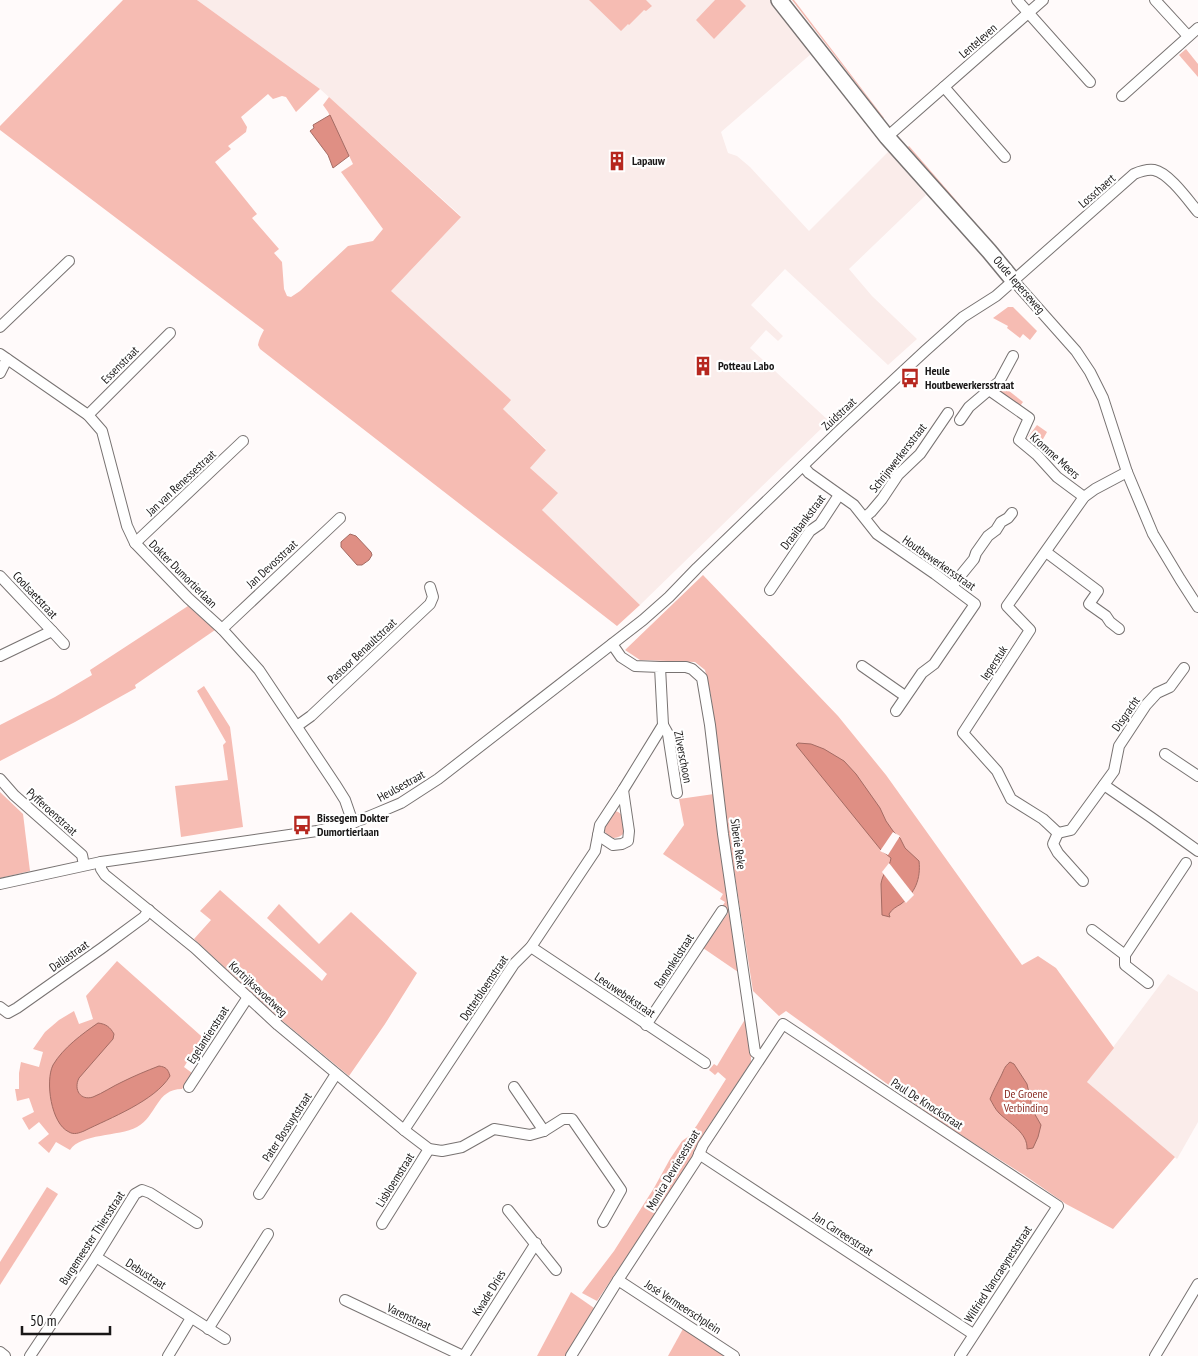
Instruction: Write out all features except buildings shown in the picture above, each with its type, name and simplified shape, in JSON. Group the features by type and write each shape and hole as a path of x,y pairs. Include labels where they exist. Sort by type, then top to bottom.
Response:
{"street":[{"name":"Oude Ieperseweg","path":"779,0 887,137 1076,351 1090,372 1102,398 1127,472 1153,534 1198,607"},
{"path":"1017,0 1090,82"},
{"name":"Lenteleven","path":"887,137 1043,0"},
{"path":"1156,0 1188,36"},
{"path":"1122,96 1198,28"},
{"path":"944,88 1004,157"},
{"name":"Losschaert","path":"1013,280 1134,174 1144,170 1161,172 1198,212"},
{"path":"0,327 69,261"},
{"name":"Zuidstraat","path":"689,575 902,373 964,317 996,296 1013,280"},
{"name":"Essenstraat","path":"88,415 170,333"},
{"path":"960,420 970,407 999,382 1014,356"},
{"path":"0,373 4,357"},
{"name":"Dokter Dumortierlaan","path":"4,357 88,415 102,431 127,526 135,543 188,598 222,629 259,670 345,800 353,823"},
{"name":"Kromme Meers","path":"989,390 1029,418 1018,440 1037,455 1057,477 1084,497"},
{"name":"Schrijnwerkersstraat","path":"865,517 882,499 898,475 920,454 948,413"},
{"name":"Jan van Renessestraat","path":"135,543 244,441"},
{"name":"Houtbewerkersstraat","path":"802,466 854,506 865,517 877,534 975,604 934,664 922,673 896,711"},
{"name":"Ieperstuk","path":"1058,833 1043,820 1011,799 997,772 963,733 1030,630 1008,606 1084,497 1127,472"},
{"name":"Draaibankstraat","path":"770,590 810,531 820,524 839,495"},
{"path":"952,586 964,572 988,536 1012,513"},
{"name":"Jan Devosstraat","path":"222,629 340,518"},
{"path":"1046,552 1098,591 1089,604 1106,616 1119,629"},
{"name":"Heulsestraat","path":"0,884 101,862 317,831 353,823 401,803 438,779 643,620 669,597 689,575"},
{"name":"Coolsaetstraat","path":"0,576 64,644"},
{"name":"Pastoor Benaultstraat","path":"297,726 311,716 430,604 433,597 430,587"},
{"name":"Coolsaetstraat","path":"0,656 52,630"},
{"path":"612,644 621,657 635,666 660,667 663,725"},
{"name":"Siberie Reke","path":"660,667 686,666 702,678 755,1052 761,1056"},
{"path":"862,666 906,696"},
{"name":"Disgracht","path":"1058,833 1070,830 1104,786 1114,770 1119,746 1146,705 1157,693 1170,687 1184,668"},
{"name":"Dotterbloemstraat","path":"404,1130 514,964 531,947 595,851 600,825 663,725"},
{"name":"Zilverschoon","path":"663,725 668,734 677,793"},
{"path":"1165,754 1198,776"},
{"name":"Pyfferoenstraat","path":"0,779 14,795 82,855 84,865"},
{"path":"1104,786 1152,818 1193,855 1125,955 1125,964 1148,983"},
{"path":"598,834 613,845 628,841 629,831 623,790"},
{"path":"1058,833 1053,844 1058,853 1083,881"},
{"name":"Kortrijksevoetweg","path":"101,862 101,869 105,875 195,948 278,1025 429,1149"},
{"name":"Daliastraat","path":"0,1007 8,1013 17,1008 144,917 148,910"},
{"name":"Ranonkelstraat","path":"646,1025 722,911"},
{"path":"1092,930 1125,955"},
{"name":"Leeuwebekstraat","path":"531,947 705,1063"},
{"name":"Egelantierstraat","path":"190,1087 248,997"},
{"name":"Monica Devriesestraat","path":"571,1356 618,1280 698,1159 703,1145 783,1024"},
{"name":"Paul De Knockstraat","path":"783,1024 1058,1206"},
{"name":"Pater Bossuytstraat","path":"259,1194 336,1074"},
{"path":"514,1087 544,1131"},
{"path":"429,1149 442,1151 462,1147 494,1130 530,1135 544,1131 563,1119 572,1119 621,1190 603,1222"},
{"name":"Lisbloemstraat","path":"382,1224 429,1149"},
{"name":"Jan Carreerstraat","path":"699,1154 973,1334"},
{"name":"Burgemeester Thiersstraat","path":"30,1356 96,1257 135,1194 142,1190 150,1193 197,1223"},
{"name":"Wilfried Vancraeyneststraat","path":"960,1356 1058,1206"},
{"path":"508,1210 556,1270"},
{"path":"208,1329 268,1234"},
{"name":"Kwade Dries","path":"463,1356 536,1244"},
{"name":"Debustraat","path":"96,1257 225,1339"},
{"name":"José Vermeerschplein","path":"618,1280 734,1356"},
{"path":"1155,1356 1198,1284"},
{"name":"Varenstraat","path":"345,1300 463,1356"},
{"path":"168,1356 191,1318"},
{"path":"0,1352 5,1356"}],"shaded area":[{"path":"197,0 770,0 811,54 721,132 728,153 737,156 750,167 809,231 889,151 926,195 849,269 872,296 917,339 888,365 785,269 751,305 783,336 778,341 766,330 750,348 829,421 640,605 542,510 530,468 546,449 503,409 510,400 390,291 461,216 320,89"},
{"path":"330,115 349,156 333,168 328,155 310,131 314,128 313,125"},
{"path":"350,534 356,536 371,552 372,555 369,560 362,565 357,565 341,547 341,542"},
{"path":"798,743 811,744 824,749 844,761 856,774 880,808 886,821 900,838 905,848 919,861 919,874 916,885 906,900 891,911 890,917 882,915 881,884 891,858 881,850 796,745"},
{"path":"1168,974 1198,992 1198,1122 1177,1159 1087,1082"},
{"path":"98,1023 109,1028 114,1034 113,1039 79,1078 77,1087 79,1094 89,1098 93,1097 159,1066 166,1069 170,1076 163,1085 143,1101 84,1131 73,1133 63,1127 54,1112 50,1091 51,1072 53,1065 67,1047"},
{"path":"1010,1062 1014,1064 1027,1084 1033,1111 1041,1125 1033,1148 1027,1149 1021,1133 998,1111 990,1099 1006,1065"}],"green space":[{"path":"123,0 197,0 320,89 296,112 286,97 282,96 273,99 268,94 241,117 247,127 246,132 228,146 231,149 215,162 257,214 252,218 279,249 274,253 282,262 284,289 287,296 291,297 300,291 348,246 373,241 383,229 341,172 353,164 323,105 329,97 461,217 391,291 511,400 503,409 546,450 530,468 558,493 542,510 640,605 617,626 260,349 258,343 264,330 0,130 0,126"},
{"path":"589,0 646,0 652,6 646,11 644,10 621,31"},
{"path":"715,0 740,0 746,6 714,39 696,20"},
{"path":"792,0 794,0 884,118 883,118"},
{"path":"1186,49 1198,64 1198,77 1179,55"},
{"path":"908,147 955,199 980,229"},
{"path":"1008,307 1013,307 1037,331 1030,340 1023,334 1020,338 1007,328 1008,326 993,318"},
{"path":"1002,387 1023,402 1020,406 1000,392"},
{"path":"1037,425 1047,432 1038,448 1027,441"},
{"name":"De Groene Verbinding","path":"703,575 838,716 886,775 1022,965 1038,956 1056,968 1114,1048 1087,1082 1175,1157 1113,1229 1066,1204 936,1119 786,1011 779,1016 753,991 730,845 711,696 705,670 695,662 640,660 625,650"},
{"path":"188,606 215,630 135,685 136,688 0,761 0,725 55,697 92,675 90,670"},
{"path":"204,686 230,727 243,827 181,837 175,786 228,780 223,745 226,742 197,691"},
{"path":"0,792 23,814 30,871 0,878"},
{"path":"714,794 741,974 703,948 728,913 721,908 725,902 720,899 723,894 663,854 684,825 679,799"},
{"path":"615,811 622,816 625,832 618,837 612,838 606,834 603,826"},
{"path":"220,890 322,981 327,974 267,918 279,904 319,944 351,912 417,973 349,1076 279,1018 194,939 211,920 200,911"},
{"path":"117,961 209,1045 200,1041 184,1067 192,1073 182,1089 167,1093 144,1122 137,1127 82,1141 70,1150 56,1142 49,1153 38,1143 49,1134 39,1122 29,1130 22,1118 34,1112 29,1098 17,1101 15,1089 19,1089 21,1062 39,1067 43,1052 33,1049 45,1032 59,1020 74,1011 79,1024 93,1019 86,996"},
{"path":"747,1016 751,1062 700,1139 694,1155 597,1301 582,1293 614,1251 670,1159 682,1141 689,1136 697,1125 726,1079 718,1072 715,1075 709,1070 714,1064 717,1066"},
{"path":"47,1187 58,1194 0,1285 0,1262"},
{"path":"571,1292 594,1308 565,1356 537,1356"},
{"path":"684,1327 727,1356 668,1356"}],"pier":[{"path":"893,832 900,836 888,855 880,851"},
{"path":"889,863 914,895 906,903 882,872"}],"place":[{"name":"Lapauw","path":"617,161"},
{"name":"Potteau Labo","path":"703,366"},
{"name":"Heule Houtbewerkersstraat","path":"910,378"},
{"name":"Bissegem Dokter Dumortierlaan","path":"302,825"}]}
